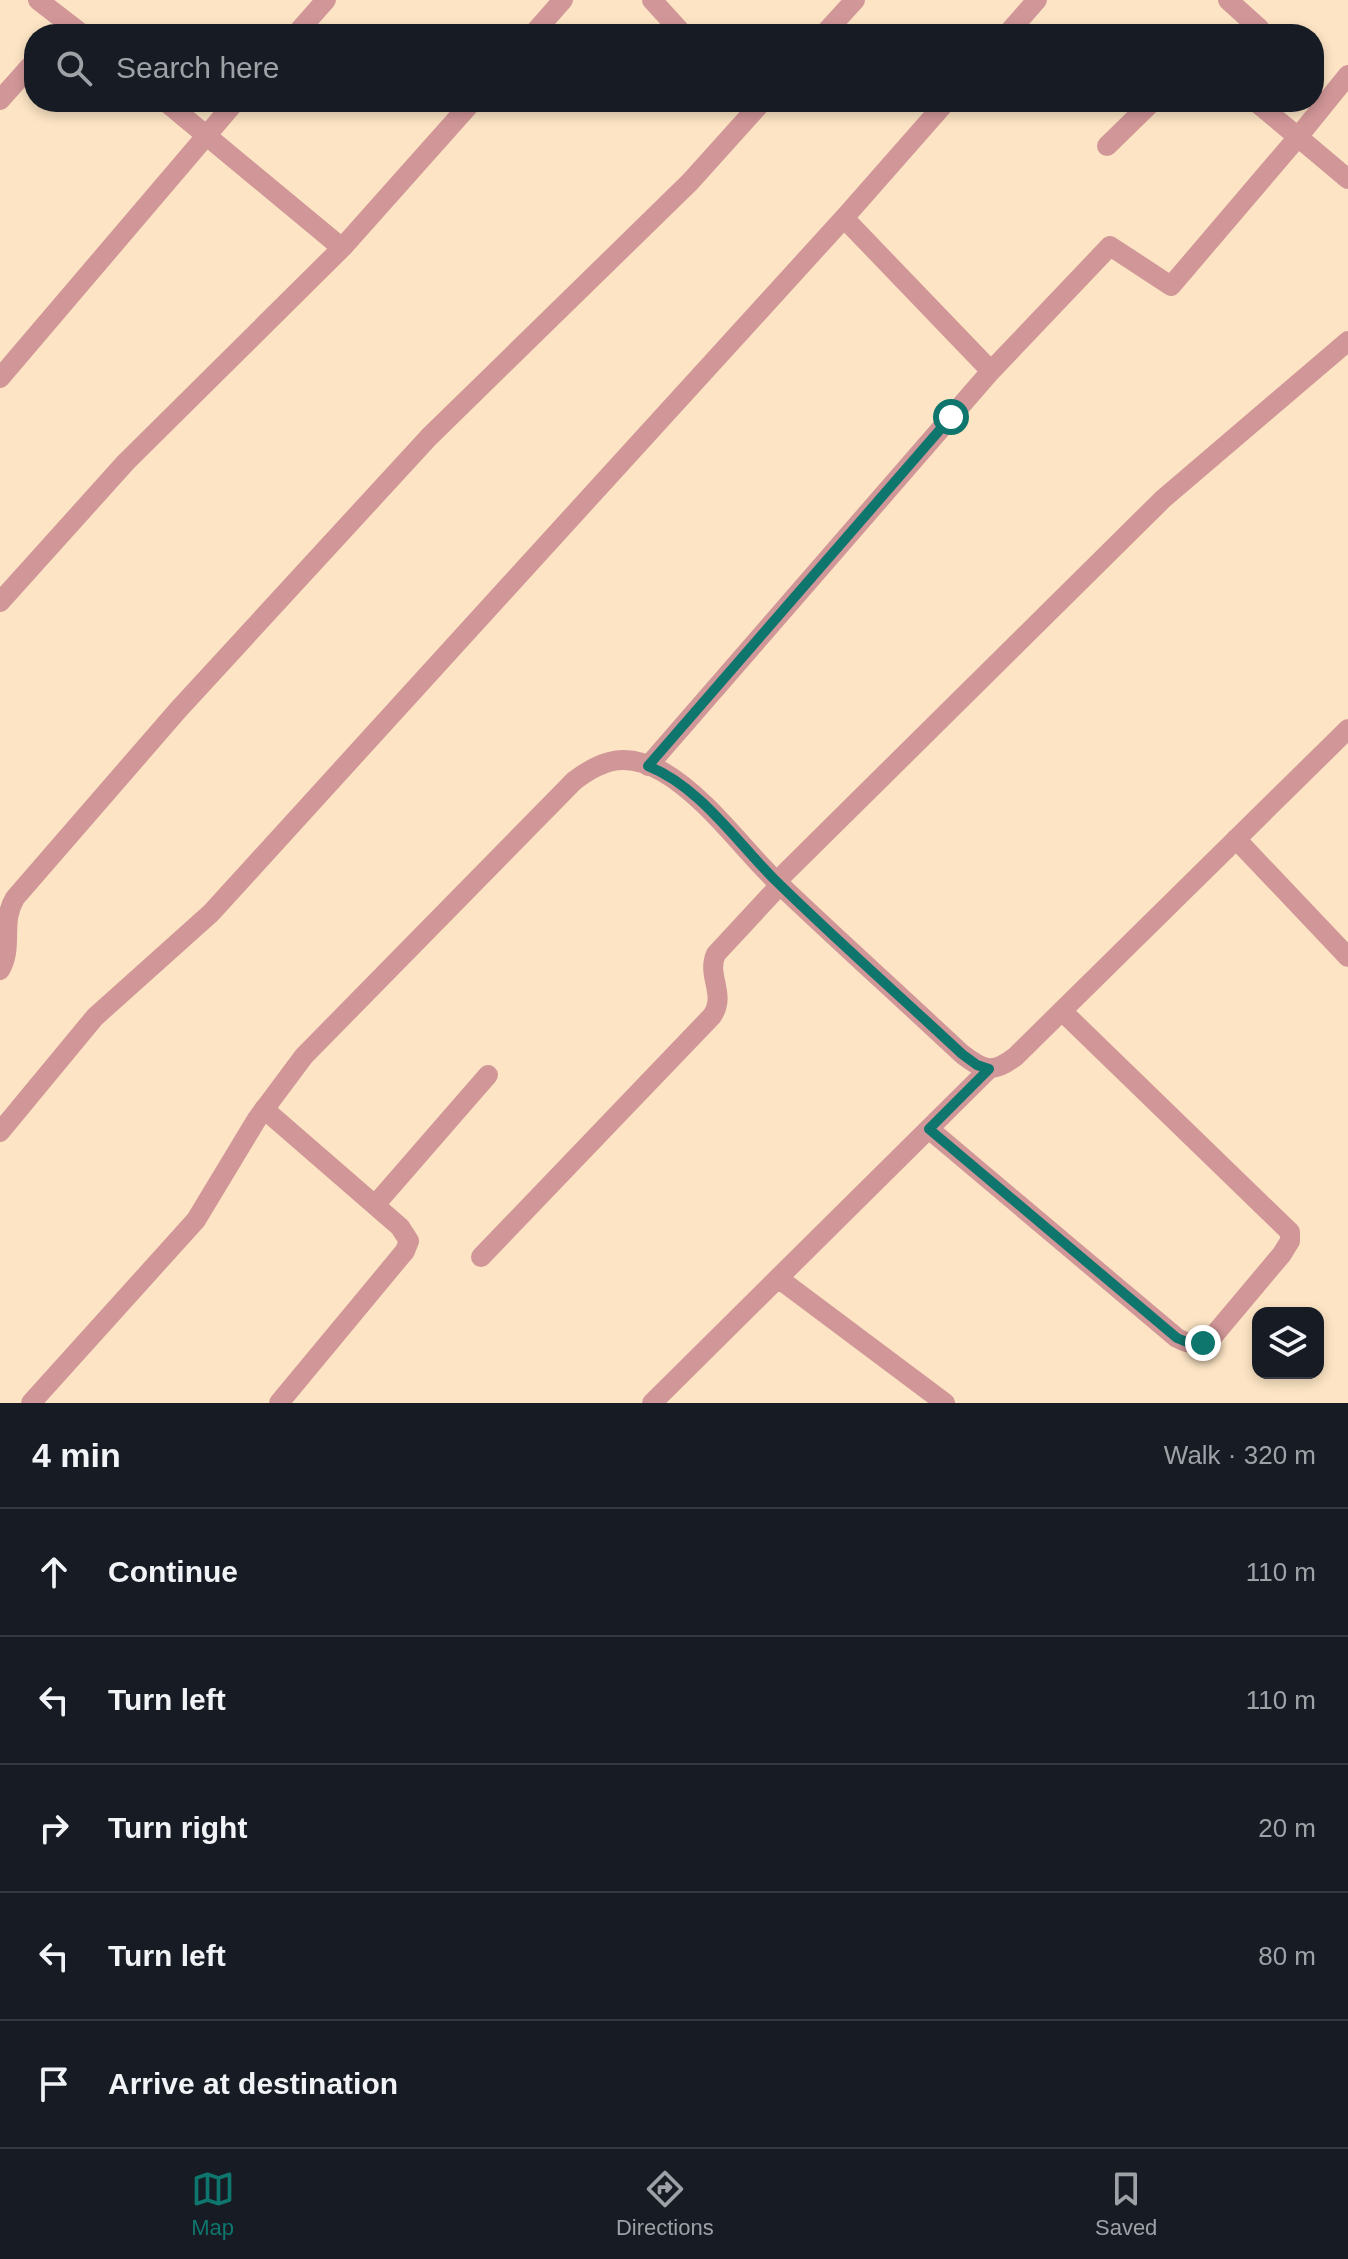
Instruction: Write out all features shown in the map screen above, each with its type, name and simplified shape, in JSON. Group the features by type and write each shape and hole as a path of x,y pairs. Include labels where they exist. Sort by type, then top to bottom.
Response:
{"street":[{"path":"38,0 64,24"},
{"path":"305,24 326,0"},
{"path":"542,24 563,0"},
{"path":"652,0 674,24"},
{"path":"833,24 855,0"},
{"path":"1016,24 1037,0"},
{"path":"1228,0 1254,24"},
{"path":"0,100 24,73"},
{"path":"1324,105 1348,75"},
{"path":"178,112 342,248"},
{"path":"0,378 226,112"},
{"path":"0,602 126,462 342,248 463,112"},
{"path":"0,970 7,955 5,921 15,898 178,710 429,437 690,182 748,112"},
{"path":"0,1132 95,1017 211,913 937,112"},
{"path":"1107,146 1142,112"},
{"path":"1268,112 1348,179"},
{"path":"648,766 991,371 1110,246 1171,286 1318,112"},
{"path":"844,218 991,371"},
{"path":"481,1257 712,1016 719,1001 712,968 716,954 778,883 1163,499 1348,341"},
{"path":"31,1403 196,1220 264,1109 304,1056 574,781 593,766 608,760 628,760 663,772 682,785 778,883 962,1054 989,1069 1003,1066 1016,1056 1348,729"},
{"path":"1236,839 1348,957"},
{"path":"929,1129 1177,1338 1194,1345 1214,1335 1282,1254 1290,1241 1290,1232 1062,1011"},
{"path":"652,1403 989,1069"},
{"path":"375,1205 488,1075"},
{"path":"264,1109 405,1232 409,1241 279,1403"},
{"path":"778,1278 945,1403"}],"route":[{"path":"951,417 648,766 682,785 777,881 962,1054 989,1069 929,1129 1177,1338 1194,1345 1203,1343"}]}
